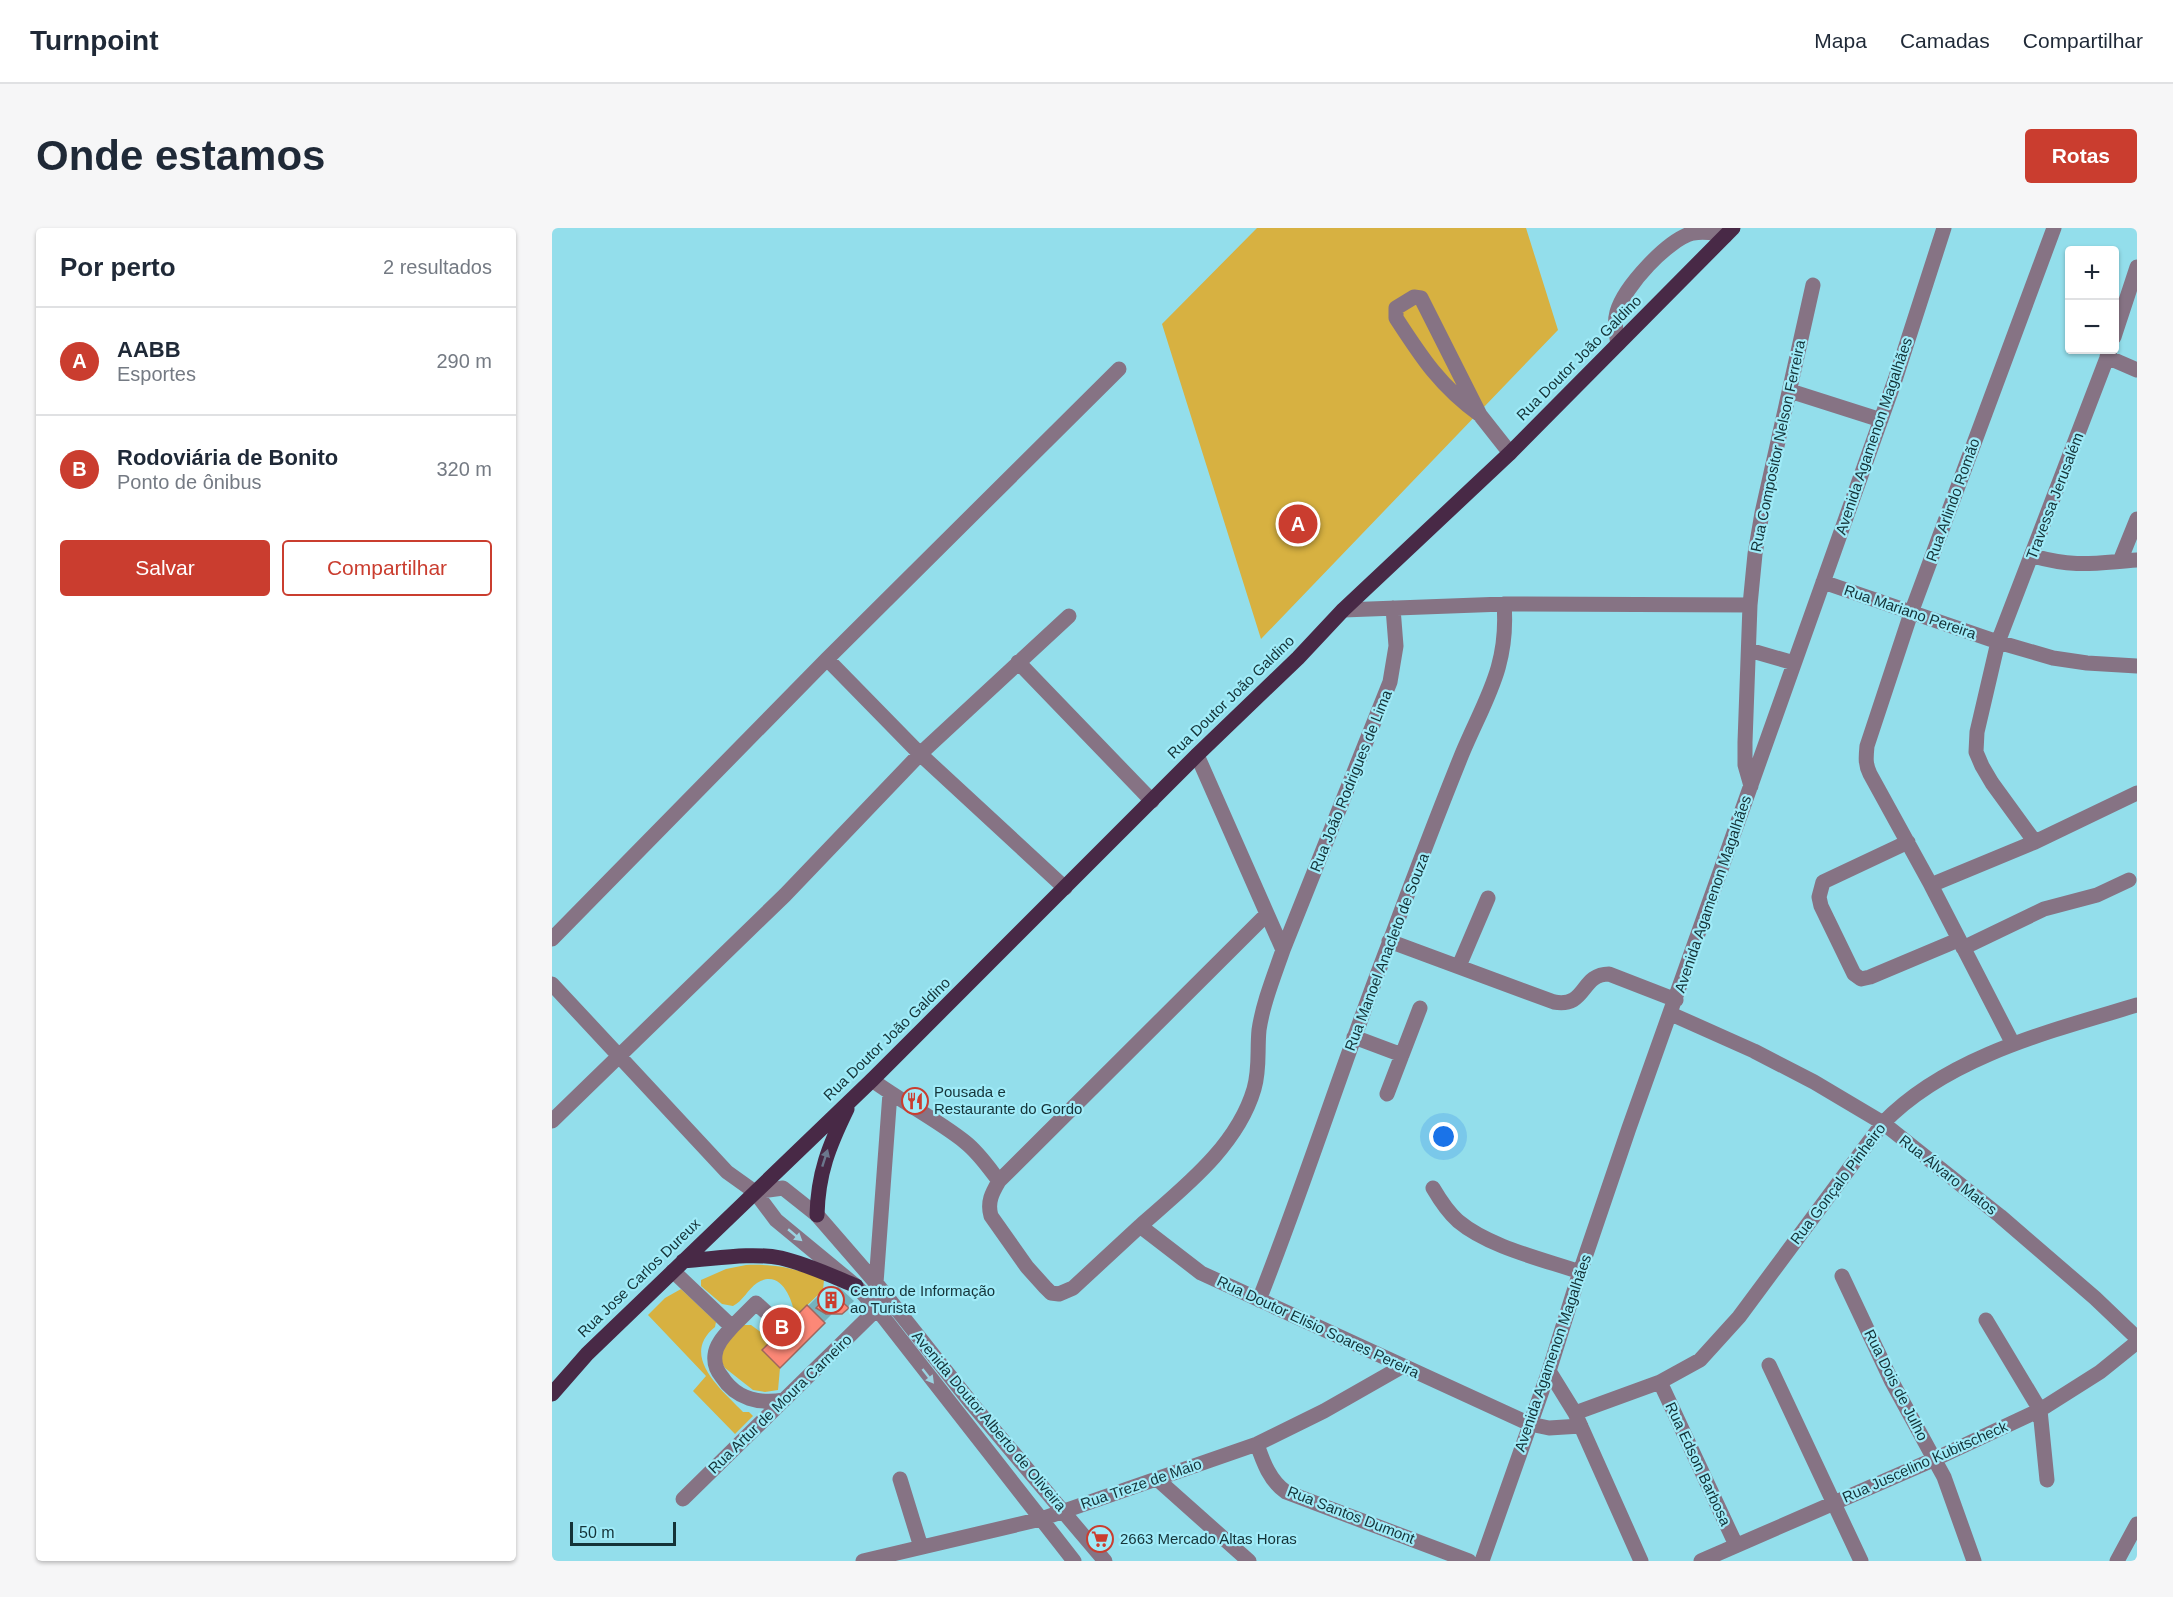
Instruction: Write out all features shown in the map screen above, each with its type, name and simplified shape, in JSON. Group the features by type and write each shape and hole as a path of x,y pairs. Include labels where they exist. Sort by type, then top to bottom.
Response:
{"main road":[{"name":"Rua Doutor João Galdino","path":"755,1192 872,1080 1197,755 1298,658 1343,610 1510,453 1729,232"},
{"path":"818,1215 818,1190 822,1166 852,1098"},
{"name":"Rua Jose Carlos Dureux","path":"552,1394 587,1353 755,1192"},
{"path":"678,1266 763,1256 781,1258 805,1265 856,1286"}],"street":[{"name":"Avenida Agamenon Magalhães","path":"1482,1561 1549,1371 1580,1272 1881,420 1944,228"},
{"name":"Rua Arlindo Romão","path":"1908,842 1869,774 1866,765 1867,746 1911,613 2054,228"},
{"path":"1618,344 1614,325 1622,299 1654,262 1677,239 1693,233 1729,232"},
{"path":"2119,324 2137,267"},
{"name":"Rua Compositor Nelson Ferreira","path":"1751,786 1745,765 1750,606 1762,513 1813,285"},
{"path":"1480,415 1458,399 1433,373 1396,318 1396,308 1414,297 1421,298 1480,415 1510,453"},
{"name":"Travessa Jerusalém","path":"2035,842 1992,783 1976,752 1977,732 1998,642 2033,556 2109,354"},
{"path":"2111,354 2137,370"},
{"path":"552,939 827,659 1119,369"},
{"path":"1790,391 1881,420"},
{"path":"2120,561 2137,519"},
{"path":"2033,556 2078,565 2137,560"},
{"name":"Rua Mariano Pereira","path":"1823,582 1998,642 2053,658 2137,666"},
{"path":"1343,610 1504,604 1750,606"},
{"name":"Rua Manoel Anacleto de Souza","path":"1259,1300 1295,1209 1389,941 1462,754 1490,694 1504,646 1504,604"},
{"name":"Rua João Rodrigues de Lima","path":"1140,1226 1186,1186 1222,1147 1245,1111 1253,1092 1257,1077 1261,1022 1283,950 1390,682 1396,646 1393,608"},
{"path":"552,1121 785,895 920,754 1069,616"},
{"path":"1749,650 1794,663"},
{"path":"827,659 920,754 1065,888"},
{"path":"1017,662 1152,801"},
{"path":"1197,755 1226,816 1266,915 1283,950"},
{"path":"1932,885 2035,842 2137,793"},
{"path":"2013,1044 1961,944 1932,885 1908,842 1823,882 1819,889 1821,906 1854,974 1861,979 1961,944 2044,909 2097,895 2129,880"},
{"path":"1389,941 1459,966 1488,898"},
{"path":"1140,1226 1073,1288 1059,1294 1051,1293 1027,1267 991,1216 988,1207 999,1181 1266,915"},
{"name":"Rua Álvaro Matos","path":"1459,966 1563,1004 1576,999 1593,977 1599,974 1609,974 1814,1082 1883,1124 2000,1216 2095,1298 2137,1340"},
{"path":"552,984 727,1172 755,1192"},
{"name":"Rua Gonçalo Pinheiro","path":"1578,1420 1660,1382 1700,1360 1739,1317 1883,1124 1920,1090 2013,1044 2068,1024 2137,1005"},
{"path":"1387,1094 1420,1008"},
{"path":"1354,1037 1402,1054"},
{"path":"872,1080 966,1143 999,1181"},
{"path":"876,1283 890,1093"},
{"name":"Avenida Doutor Alberto de Oliveira","path":"1074,1561 877,1310 856,1286 776,1220 755,1192 783,1188 818,1215 1104,1561"},
{"path":"1433,1188 1458,1221 1475,1233 1509,1248 1580,1272"},
{"name":"Rua Doutor Elisio Soares Pereira","path":"1140,1226 1201,1273 1530,1424 1549,1428 1578,1420"},
{"path":"678,1266 732,1327"},
{"name":"Rua Dois de Julho","path":"1842,1276 1892,1382 1944,1477 1974,1561"},
{"name":"Rua Artur de Moura Carneiro","path":"683,1499 888,1297"},
{"path":"782,1327 756,1303 722,1339 715,1354 717,1371 723,1380 741,1395 767,1402 784,1400"},
{"path":"1986,1320 2040,1410 2047,1480"},
{"name":"Rua Juscelino Kubitscheck","path":"1701,1561 1935,1459 2040,1410 2100,1372 2137,1340"},
{"path":"1769,1365 1861,1561"},
{"name":"Rua Treze de Maio","path":"864,1561 1041,1519 1257,1444 1324,1411 1403,1366"},
{"path":"1549,1371 1578,1420 1641,1561"},
{"name":"Rua Edson Barbosa","path":"1660,1382 1736,1545"},
{"path":"958,1415 972,1404"},
{"name":"Rua Santos Dumont","path":"1257,1444 1272,1477 1286,1492 1469,1561"},
{"path":"900,1479 921,1547"},
{"path":"1156,1479 1249,1561"},
{"path":"2117,1561 2137,1524"}],"shaded area":[{"path":"1257,228 1526,228 1558,330 1261,639 1162,324"},
{"path":"746,1265 776,1266 804,1272 824,1280 823,1290 795,1317 792,1302 784,1288 773,1280 765,1279 757,1283 733,1306 722,1304 701,1286 701,1280 726,1269"},
{"path":"681,1289 716,1322 715,1327 705,1338 701,1349 708,1372 715,1383 743,1412 749,1412 753,1416 735,1434 693,1391 706,1376 648,1315 665,1298"},
{"path":"744,1325 751,1325 762,1333 768,1345 762,1350 780,1368 778,1390 765,1392 753,1390 725,1368 722,1363 723,1345"}],"building":[{"name":"Centro de Informação ao Turista","path":"831,1292 849,1308 842,1314 826,1314 816,1308"},
{"path":"807,1305 825,1323 780,1368 762,1350"}],"place":[{"name":"AABB","path":"1298,524"},
{"name":"Pousada e Restaurante do Gordo","path":"915,1101"},
{"name":"Centro de Informação ao Turista","path":"831,1300"},
{"name":"Rodoviária de Bonito","path":"782,1327"},
{"name":"2663 Mercado Altas Horas","path":"1100,1539"}]}
